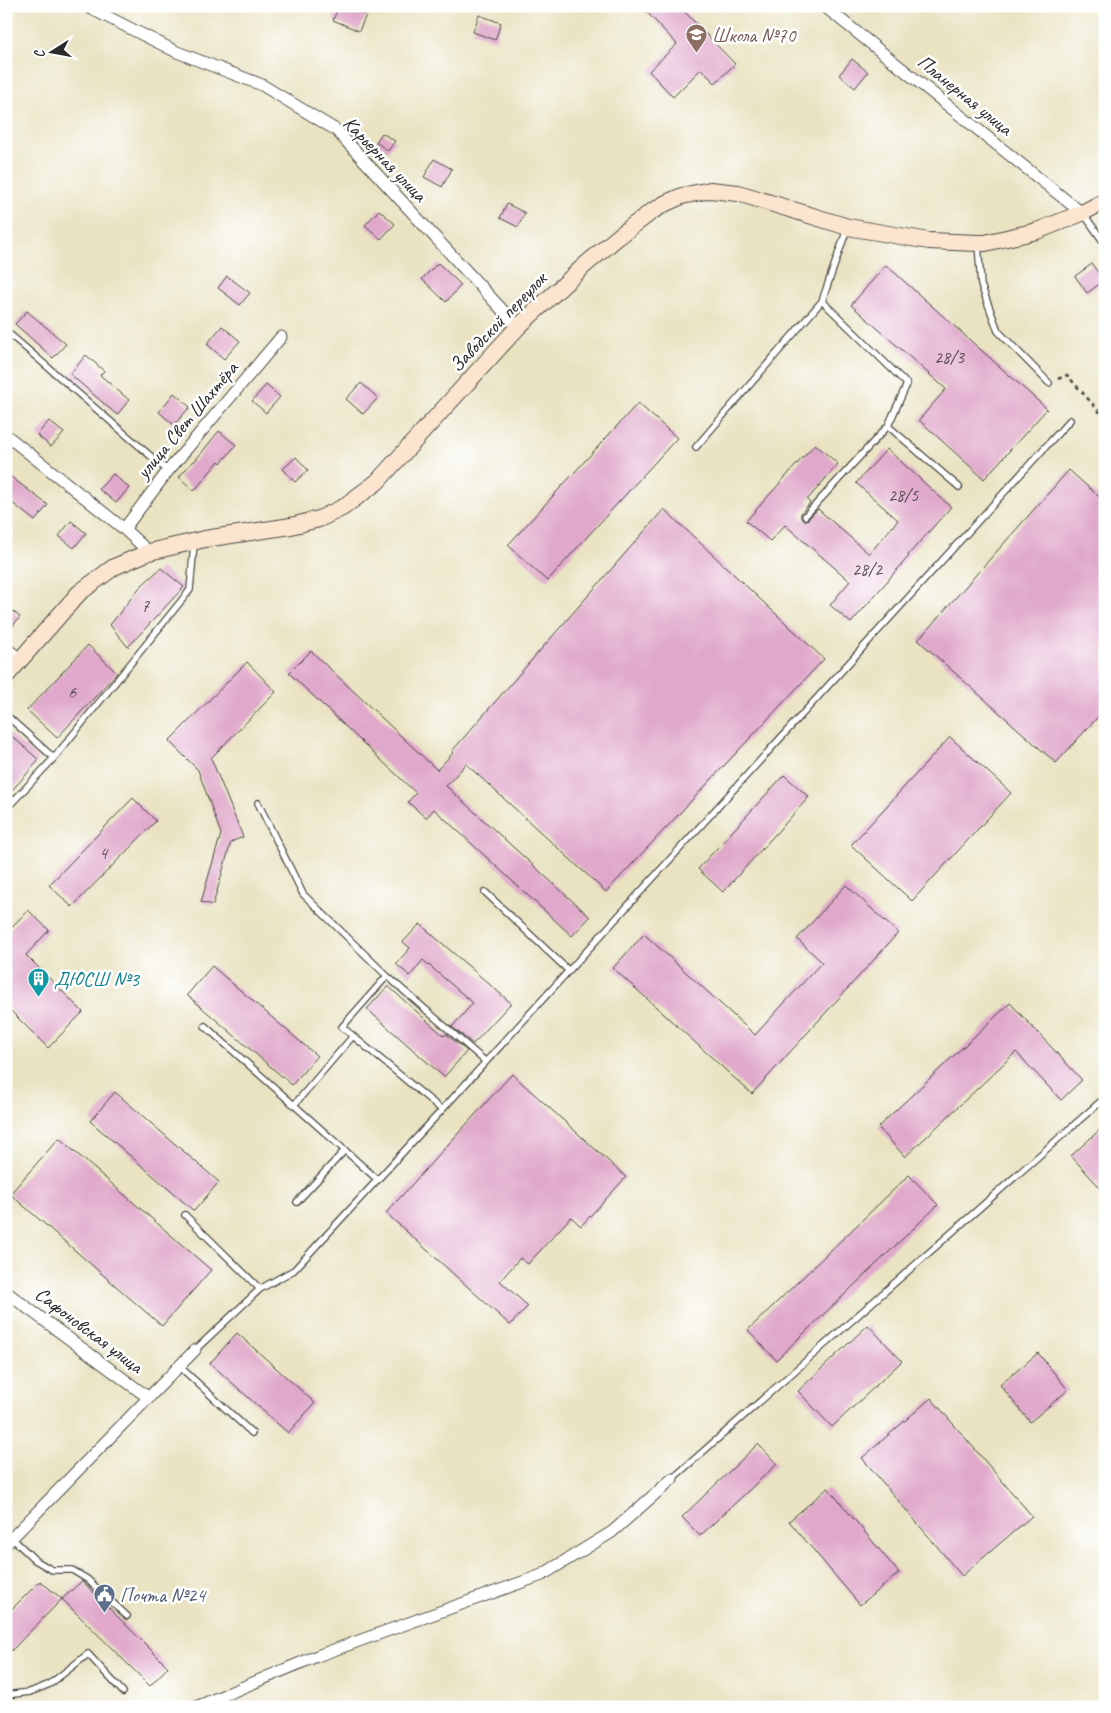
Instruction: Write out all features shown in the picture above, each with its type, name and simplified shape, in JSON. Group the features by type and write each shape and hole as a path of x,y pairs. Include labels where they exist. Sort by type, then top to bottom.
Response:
{"main road":[{"name":"Заводской переулок","path":"6,676 80,593 114,567 149,552 194,542 291,526 318,519 342,508 377,482 518,327 585,265 651,212 682,196 710,190 738,193 848,227 929,241 978,243 1037,231 1082,213 1105,201"}],"street":[{"name":"Карьерная улица","path":"86,6 177,52 262,85 336,130 518,327"},
{"name":"Планерная улица","path":"824,6 1082,213"},
{"name":"улица Свет Шахтёра","path":"124,529 168,471 281,337"},
{"path":"6,436 124,529 149,552"},
{"path":"6,648 21,660"},
{"name":"Сафоновская улица","path":"6,1292 148,1398"},
{"path":"9,1541 195,1350"},
{"path":"196,1707 317,1656 542,1575 612,1532 672,1479"}],"lane":[{"path":"1082,213 1105,244"},
{"path":"696,447 822,301 848,227"},
{"path":"978,243 981,285 998,331 1049,383"},
{"path":"805,516 888,426 907,384 822,301"},
{"path":"6,331 168,471"},
{"path":"195,1350 260,1289 294,1270 486,1062 1070,420"},
{"path":"888,426 959,487"},
{"path":"6,809 54,758 190,590 194,542"},
{"path":"6,715 54,758"},
{"path":"258,803 303,894 388,976 486,1062"},
{"path":"485,892 569,971"},
{"path":"388,976 342,1027 442,1110"},
{"path":"205,1026 378,1180"},
{"path":"294,1105 353,1036"},
{"path":"672,1479 1100,1102 1105,1107"},
{"path":"297,1202 345,1150"},
{"path":"185,1216 260,1289"},
{"path":"179,1366 252,1433"},
{"path":"9,1541 52,1570 72,1570 87,1579 127,1616"},
{"path":"6,1695 30,1692 50,1684 88,1654 124,1692"}],"path":[{"path":"1049,383 1067,375 1103,416 1105,440"}],"building":[{"path":"339,6 345,6 366,15 359,31 333,20"},
{"name":"Школа №70","path":"641,6 679,6 735,64 715,83 701,69 673,97 649,71 677,44"},
{"path":"479,15 501,23 495,40 473,32"},
{"path":"852,59 868,72 855,88 839,75"},
{"path":"382,133 395,141 388,151 376,142"},
{"path":"434,159 452,169 442,187 424,177"},
{"path":"507,204 525,213 518,227 500,218"},
{"path":"379,210 395,224 381,239 365,225"},
{"path":"438,263 461,285 446,302 422,279"},
{"path":"1092,264 1104,281 1087,293 1075,276"},
{"path":"886,265 1047,409 984,479 919,420 946,389 851,305"},
{"path":"227,276 250,293 240,305 218,288"},
{"path":"27,311 66,344 53,358 15,324"},
{"path":"222,326 240,341 224,359 207,344"},
{"path":"86,355 104,371 100,375 129,400 117,415 70,374"},
{"path":"361,383 378,398 363,414 346,399"},
{"path":"266,385 280,397 266,413 252,401"},
{"path":"174,393 190,407 174,425 159,412"},
{"path":"638,403 677,438 547,581 508,545"},
{"path":"49,421 64,433 51,447 37,435"},
{"path":"219,431 236,445 221,463 219,461 194,491 179,477"},
{"path":"815,444 838,464 807,500 810,503 801,513 801,518 807,520 818,509 869,554 898,520 856,483 887,449 951,507 851,623 830,605 850,581 785,525 770,541 746,521"},
{"path":"296,457 308,470 295,482 283,469"},
{"path":"1069,470 1105,502 1105,709 1056,763 918,640"},
{"path":"6,473 48,505 35,521 6,498"},
{"path":"113,474 129,488 116,503 99,489"},
{"path":"664,509 824,659 606,892 466,764 446,786 590,917 572,936 434,809 426,818 408,802 416,793 289,673 311,651 437,770"},
{"path":"71,521 86,533 74,548 59,536"},
{"path":"161,568 184,587 128,647 110,625 140,587"},
{"path":"6,606 20,617 6,634"},
{"path":"88,645 117,673 57,738 27,710"},
{"path":"247,662 276,692 211,758 243,837 231,842 213,905 201,902 221,834 198,770 169,741"},
{"path":"6,731 39,760 6,797"},
{"path":"950,737 1011,793 912,901 851,845"},
{"path":"784,775 809,797 723,892 698,869"},
{"path":"133,798 156,821 72,907 49,885"},
{"path":"846,885 898,933 752,1094 613,968 644,934 755,1035 822,962 797,939"},
{"name":"ДЮСШ №3","path":"28,910 49,930 26,955 83,1012 48,1048 6,1006 6,933"},
{"path":"420,924 511,1003 473,1044 452,1027 473,1003 423,960 410,976 396,964 410,948 403,942"},
{"path":"212,966 317,1056 292,1085 187,995"},
{"path":"388,986 444,1036 446,1034 467,1051 444,1077 367,1009"},
{"path":"1010,1003 1082,1080 1061,1100 1016,1052 905,1157 878,1127"},
{"path":"512,1074 626,1177 581,1226 571,1217 528,1264 520,1258 500,1281 528,1306 510,1325 386,1213"},
{"path":"115,1092 219,1182 194,1211 90,1121"},
{"path":"1105,1125 1105,1193 1071,1156"},
{"path":"59,1138 211,1270 162,1326 10,1194"},
{"path":"909,1175 938,1205 776,1360 748,1330"},
{"path":"868,1325 902,1361 832,1427 798,1391"},
{"path":"237,1333 315,1403 288,1433 210,1363"},
{"path":"1038,1353 1068,1390 1030,1422 1000,1385"},
{"path":"931,1398 1032,1516 962,1576 862,1458"},
{"path":"758,1444 777,1464 700,1536 682,1517"},
{"path":"828,1488 899,1573 860,1605 789,1521"},
{"path":"40,1581 62,1599 6,1656 6,1615"},
{"path":"82,1581 168,1667 150,1686 62,1599"}],"place":[{"name":"Школа №70","path":"696,54"},
{"name":"ДЮСШ №3","path":"38,998"},
{"name":"Почта №24","path":"104,1614"}]}
